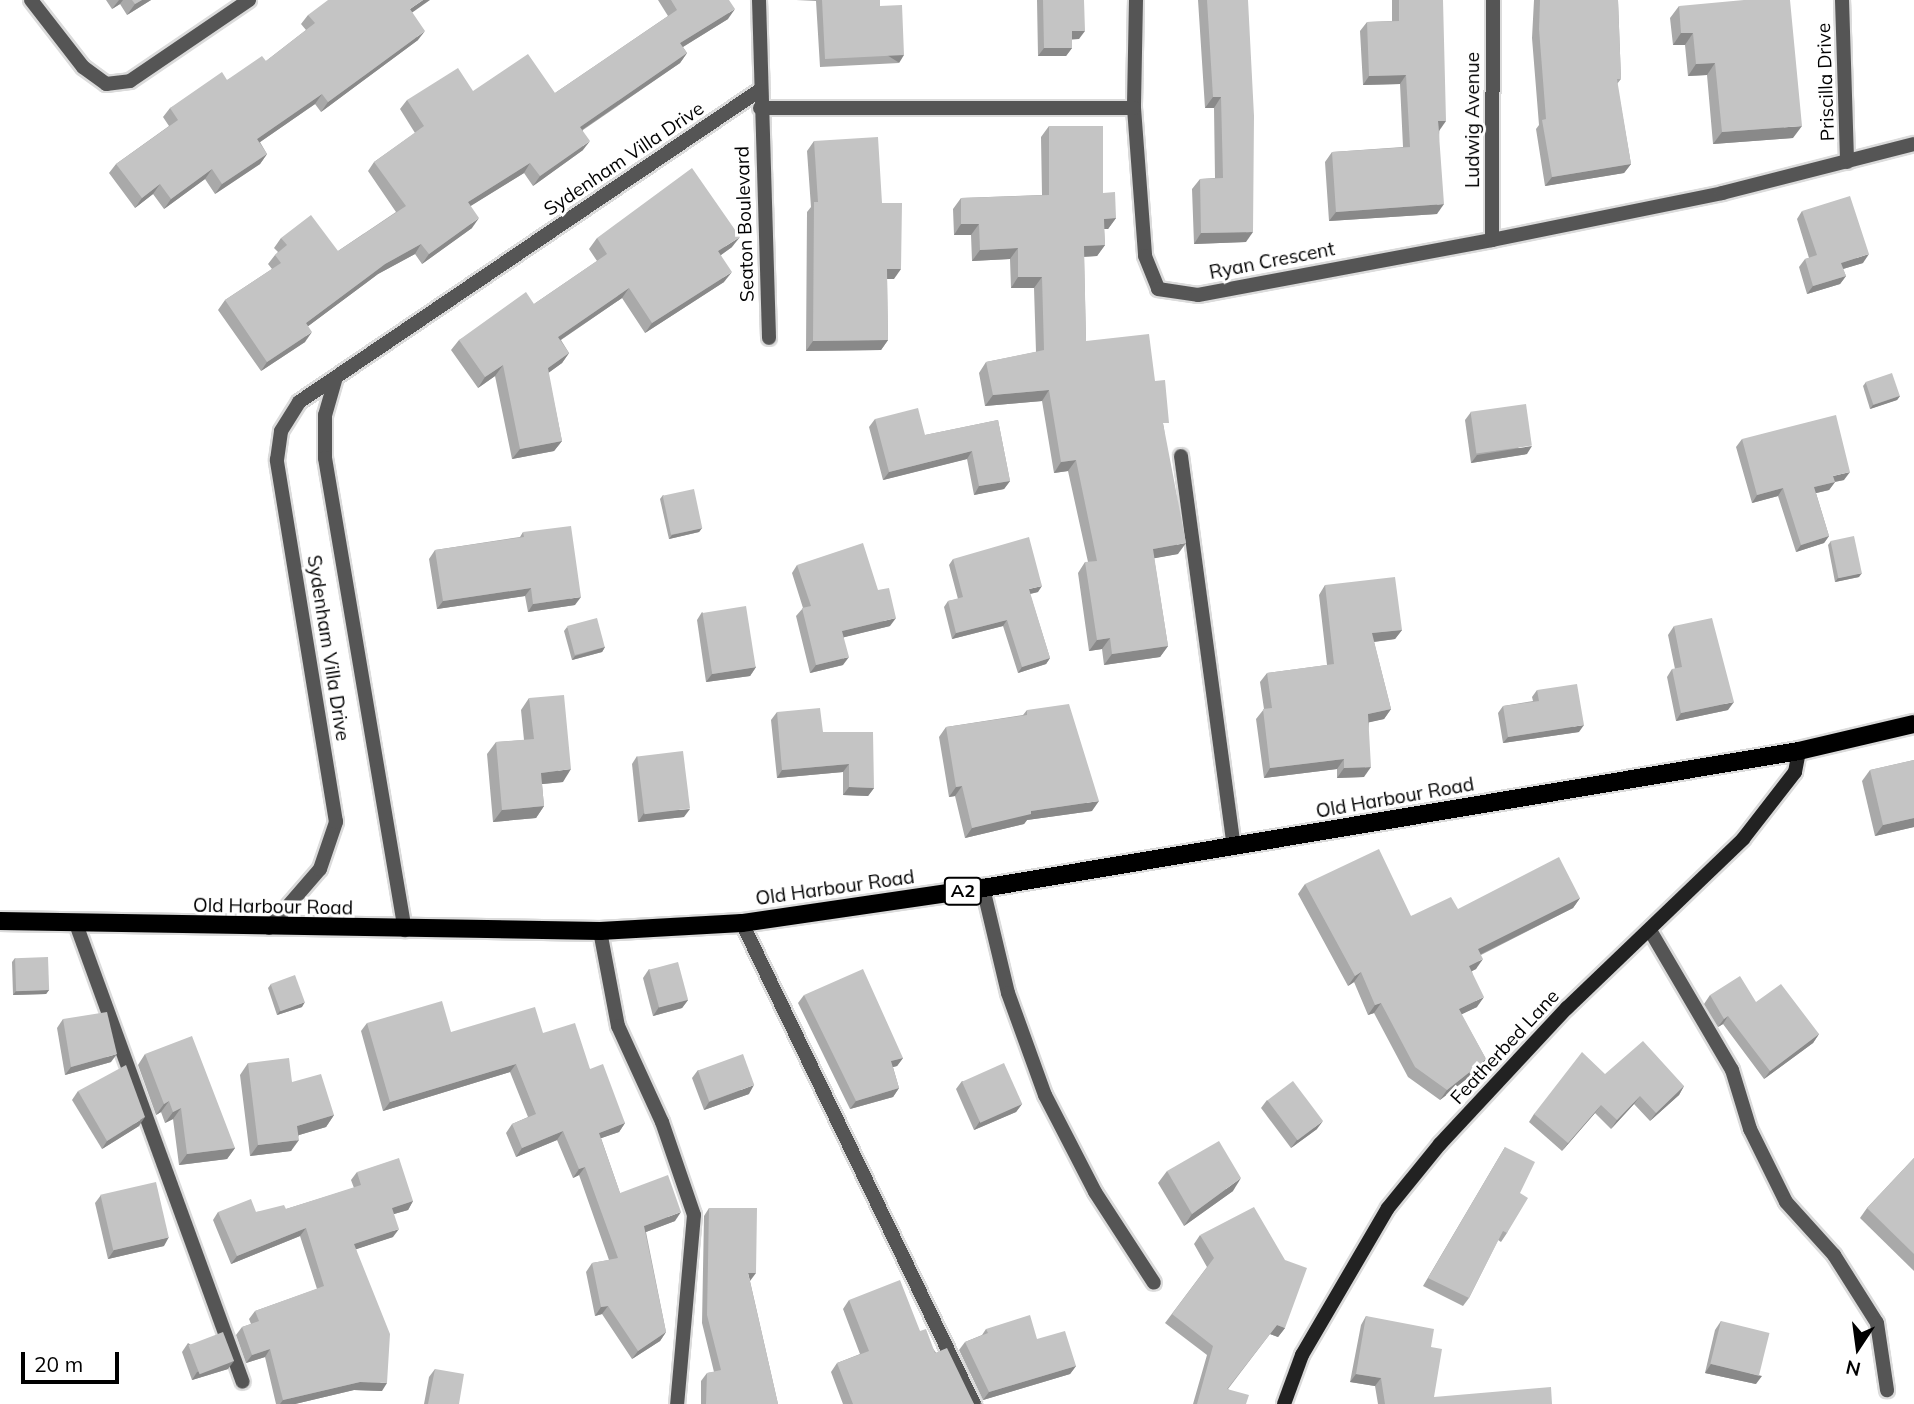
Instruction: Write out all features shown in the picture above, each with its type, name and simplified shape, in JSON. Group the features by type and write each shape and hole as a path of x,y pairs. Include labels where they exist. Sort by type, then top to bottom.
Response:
{"main road":[{"name":"Old Harbour Road","path":"0,921 268,928 600,931 743,923 983,888 1799,751 1914,724"},
{"name":"Featherbed Lane","path":"1284,1404 1302,1355 1388,1208 1440,1144 1567,1008 1651,932 1743,839 1795,772 1799,751"}],"street":[{"path":"31,0 83,67 106,84 131,81 249,0"},
{"path":"759,0 760,108 1134,108"},
{"name":"Ryan Crescent","path":"1136,0 1134,108 1144,256 1158,289 1198,295 1492,240"},
{"name":"Ludwig Avenue","path":"1492,240 1493,0"},
{"name":"Priscilla Drive","path":"1842,0 1847,162"},
{"name":"Sydenham Villa Drive","path":"268,928 320,869 337,822 277,460 281,431 299,402 760,90"},
{"name":"Seaton Boulevard","path":"760,108 769,338"},
{"path":"1492,240 1722,193 1914,144"},
{"name":"Sydenham Villa Drive","path":"336,377 325,415 325,458 405,930"},
{"path":"1181,456 1234,847"},
{"path":"983,888 1008,993 1045,1095 1095,1192 1154,1283"},
{"path":"743,923 974,1404"},
{"path":"76,924 243,1382"},
{"path":"600,931 618,1026 662,1122 694,1215 677,1404"},
{"path":"1651,932 1732,1070 1750,1129 1786,1202 1833,1255 1877,1323 1887,1390"}],"building":[{"path":"328,0 423,0 410,9 425,31 328,102 322,94 257,139 267,154 222,184 212,169 171,199 160,184 142,198 116,164 178,120 170,108 222,72 227,80 262,56 266,61 315,23 308,15"},
{"path":"671,0 729,0 735,9 680,43 687,53 580,127 590,141 540,176 530,163 468,202 479,218 429,254 421,244 385,264 306,323 312,332 267,362 225,300 281,263 275,255 287,245 281,238 311,215 338,251 406,206 374,162 424,126 407,100 458,68 473,91 528,54 555,93 677,10"},
{"path":"822,0 880,0 880,6 902,5 904,55 825,59"},
{"path":"1043,0 1084,0 1085,31 1072,31 1072,48 1044,48"},
{"path":"1207,0 1248,0 1254,116 1253,232 1201,233 1200,179 1223,178 1221,97 1213,97"},
{"path":"1399,0 1443,0 1446,121 1438,121 1444,204 1336,212 1332,152 1410,147 1406,75 1369,76 1367,22 1399,21"},
{"path":"1540,0 1618,0 1621,79 1617,79 1631,164 1552,177 1542,120 1546,119 1539,29"},
{"path":"1744,0 1790,0 1802,126 1722,132 1715,63 1696,64 1693,33 1681,33 1679,6"},
{"path":"1049,126 1103,126 1103,193 1115,192 1116,218 1104,219 1105,245 1084,246 1086,341 1149,334 1155,381 1165,380 1169,423 1163,423 1186,543 1153,549 1168,646 1112,654 1110,638 1097,640 1085,562 1097,561 1076,460 1061,462 1049,390 993,395 986,362 1044,350 1042,277 1018,277 1018,248 980,250 979,224 961,224 961,198 1049,195"},
{"path":"878,137 882,203 902,203 901,269 887,269 888,340 813,341 814,202 818,202 814,141"},
{"path":"692,168 740,237 718,251 732,272 652,323 629,288 558,337 569,353 548,368 562,441 520,449 503,365 485,377 459,340 526,292 534,304 607,254 597,238"},
{"path":"1850,196 1869,254 1841,263 1846,276 1813,286 1805,259 1817,255 1802,211"},
{"path":"1892,373 1900,396 1873,405 1866,382"},
{"path":"1526,404 1532,446 1476,453 1471,412"},
{"path":"918,408 925,435 998,420 1010,481 979,486 972,451 889,472 875,419"},
{"path":"1836,415 1850,472 1833,476 1835,482 1814,487 1829,536 1801,545 1783,488 1757,495 1742,439"},
{"path":"694,489 702,528 671,535 663,496"},
{"path":"571,526 581,597 533,604 531,588 443,601 435,550 524,537 523,532"},
{"path":"1854,536 1862,573 1838,578 1831,541"},
{"path":"1029,537 1042,586 1029,589 1050,658 1022,667 1007,620 956,633 948,601 963,597 953,559"},
{"path":"863,543 878,590 889,588 896,618 842,631 849,657 816,665 802,608 811,606 797,565"},
{"path":"1395,577 1402,630 1372,633 1391,709 1368,714 1371,767 1344,768 1344,759 1270,768 1263,709 1272,708 1267,673 1334,664 1325,585"},
{"path":"746,606 756,667 712,674 703,613"},
{"path":"597,618 605,647 575,655 567,626"},
{"path":"1712,618 1734,702 1681,713 1672,669 1682,667 1674,626"},
{"path":"1577,684 1584,725 1508,737 1503,706 1539,701 1537,690"},
{"path":"564,695 571,769 541,773 544,806 502,810 496,742 534,739 529,698"},
{"path":"1069,704 1099,801 1031,811 1031,814 972,828 962,786 956,787 946,727 1027,715 1027,710"},
{"path":"820,708 823,732 873,732 874,788 849,787 849,764 782,770 777,712"},
{"path":"683,751 690,809 644,814 637,757"},
{"path":"1914,760 1914,818 1883,825 1870,770"},
{"path":"1379,849 1411,916 1451,897 1458,909 1559,857 1580,898 1478,949 1483,959 1469,966 1484,997 1459,1009 1486,1059 1447,1090 1415,1067 1381,1003 1375,1005 1361,972 1355,976 1305,884"},
{"path":"48,957 49,990 16,991 15,958"},
{"path":"678,962 688,1000 659,1007 649,970"},
{"path":"863,969 903,1058 891,1061 899,1088 856,1101 804,995"},
{"path":"295,975 305,1002 280,1011 271,984"},
{"path":"1740,976 1756,1002 1781,984 1819,1034 1770,1071 1728,1016 1724,1019 1710,995"},
{"path":"442,1001 451,1032 535,1007 543,1033 575,1023 590,1069 603,1064 625,1123 599,1133 620,1193 668,1175 681,1212 644,1226 666,1332 638,1351 608,1306 601,1307 592,1263 618,1258 585,1167 579,1169 563,1131 522,1148 512,1124 536,1114 516,1064 390,1102 367,1023"},
{"path":"107,1012 117,1054 71,1067 63,1019"},
{"path":"192,1036 235,1148 187,1154 181,1108 173,1112 169,1101 164,1104 145,1054"},
{"path":"1643,1041 1684,1086 1656,1113 1640,1096 1617,1120 1601,1105 1568,1143 1534,1114 1582,1052 1605,1074"},
{"path":"743,1054 754,1085 709,1101 698,1070"},
{"path":"289,1058 292,1082 321,1074 334,1115 297,1126 299,1140 258,1145 248,1063"},
{"path":"1004,1063 1022,1104 980,1123 962,1082"},
{"path":"126,1065 145,1117 107,1141 78,1091"},
{"path":"1293,1081 1323,1121 1298,1140 1267,1100"},
{"path":"1219,1141 1241,1178 1192,1214 1167,1171"},
{"path":"1505,1147 1535,1162 1520,1193 1528,1198 1507,1233 1503,1231 1469,1298 1428,1278"},
{"path":"399,1158 413,1201 392,1208 399,1229 354,1244 390,1334 387,1383 360,1382 283,1400 270,1349 252,1355 242,1327 259,1321 255,1311 324,1286 306,1228 237,1256 218,1212 251,1199 256,1212 284,1205 286,1209 361,1185 357,1172"},
{"path":"1914,1158 1914,1254 1867,1208"},
{"path":"156,1182 169,1238 113,1250 100,1195"},
{"path":"1254,1207 1285,1260 1307,1268 1285,1328 1277,1325 1227,1389 1249,1395 1246,1404 1197,1404 1213,1346 1172,1314 1214,1258 1200,1235"},
{"path":"709,1208 757,1208 756,1273 748,1273 778,1404 706,1404 707,1373 721,1370 707,1315"},
{"path":"900,1280 920,1331 926,1329 935,1353 947,1348 974,1404 853,1404 837,1363 869,1351 849,1300"},
{"path":"1030,1315 1037,1339 1065,1331 1076,1366 989,1392 965,1342 988,1333 986,1329"},
{"path":"1366,1316 1434,1329 1431,1347 1442,1349 1434,1397 1551,1387 1552,1404 1385,1404 1381,1378 1356,1374"},
{"path":"1721,1321 1770,1333 1759,1376 1710,1364"},
{"path":"223,1332 234,1361 200,1374 188,1345"},
{"path":"435,1369 464,1374 459,1404 428,1404"}]}
